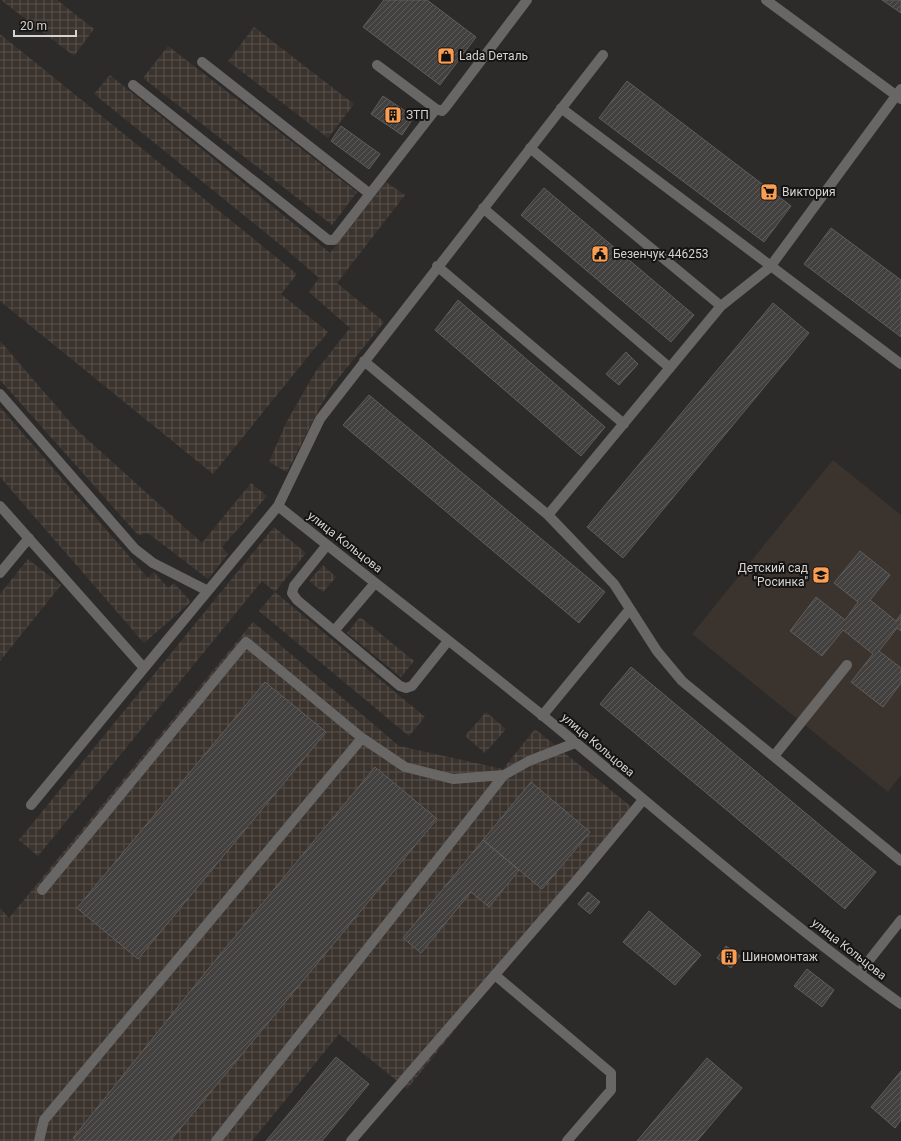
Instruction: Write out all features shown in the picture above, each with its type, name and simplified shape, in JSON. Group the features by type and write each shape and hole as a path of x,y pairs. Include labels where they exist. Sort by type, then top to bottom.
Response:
{"street":[{"path":"377,65 436,109 442,111 446,108 527,0"},
{"path":"548,515 721,306 770,267 900,94 766,0"},
{"path":"31,805 278,506 320,419 602,55"},
{"path":"202,62 370,194"},
{"path":"133,84 328,240 334,240 436,109"},
{"path":"561,108 770,267 901,364"},
{"path":"530,148 721,306"},
{"path":"483,208 670,368"},
{"path":"438,266 624,424"},
{"path":"364,361 548,515 614,584 657,651 682,681 901,862"},
{"path":"0,394 135,549 153,562 208,591"},
{"path":"0,506 144,668"},
{"name":"улица Кольцова","path":"278,506 542,716 709,855 859,973 901,1004"},
{"path":"0,573 29,538"},
{"path":"327,544 294,586 292,592 297,600 400,686 406,688 412,686 448,641"},
{"path":"334,631 375,583"},
{"path":"542,716 630,609"},
{"path":"42,890 246,642 362,738 406,767 453,778 504,775"},
{"path":"774,756 847,665"},
{"path":"39,1141 44,1120 362,738"},
{"path":"216,1141 504,775 529,761 575,743"},
{"path":"351,1141 644,800"},
{"path":"859,973 901,920"},
{"path":"495,975 611,1073 611,1090 567,1141"}],"shaded area":[{"path":"1,0 57,0 94,29 74,56"},
{"path":"254,27 354,104 328,138 228,61"},
{"path":"0,34 297,274 281,294 328,332 213,474 0,301"},
{"path":"168,46 357,192 332,225 143,78"},
{"path":"110,75 330,253 386,182 405,195 337,283 384,322 332,386 287,472 269,462 287,421 316,371 350,328 309,292 319,278 288,251 94,94"},
{"path":"0,341 77,430 202,543 251,483 267,496 222,547 228,554 208,579 148,533 138,535 0,380"},
{"path":"0,407 148,578 154,572 168,588 174,583 191,602 144,643 0,477"},
{"name":"Детский сад \"Росинка\"","path":"833,460 901,515 901,775 888,792 692,634"},
{"path":"274,527 306,553 275,592 262,581 38,856 19,840"},
{"path":"28,559 61,585 0,661 0,594"},
{"path":"323,565 336,577 323,592 309,581"},
{"path":"275,592 425,717 409,736 259,611"},
{"path":"360,617 414,661 401,677 347,633"},
{"path":"253,622 399,746 503,769 535,729 634,809 407,1089 339,1034 252,1141 0,1141 0,908 9,918"},
{"path":"486,712 506,729 485,753 465,736"}],"building":[{"path":"384,0 427,0 476,37 440,85 363,27"},
{"path":"882,0 901,0 901,13"},
{"path":"627,81 791,206 764,242 599,118"},
{"name":"ЗТП","path":"383,96 414,117 402,135 371,114"},
{"path":"341,126 380,154 369,169 331,141"},
{"path":"544,188 694,315 671,342 521,215"},
{"path":"831,228 901,280 901,337 804,264"},
{"path":"458,300 605,427 581,456 435,330"},
{"path":"773,303 809,333 623,558 587,527"},
{"path":"626,352 638,364 619,385 606,374"},
{"path":"369,395 605,592 579,623 343,425"},
{"path":"860,551 890,575 870,600 896,621 901,614 901,631 897,628 879,651 901,668 901,683 883,707 851,682 873,654 843,630 822,656 790,631 816,597 845,620 858,602 834,583"},
{"path":"631,667 876,872 845,909 600,704"},
{"path":"265,682 326,732 138,959 77,908"},
{"path":"375,767 437,819 170,1141 77,1141 73,1138 209,968"},
{"path":"531,782 590,832 542,889 483,840"},
{"path":"483,840 519,870 489,907 471,892 421,953 403,938"},
{"path":"588,892 600,902 590,914 578,904"},
{"path":"649,911 701,955 675,985 623,942"},
{"name":"Шиномонтаж","path":"726,946 740,956 731,968 717,958"},
{"path":"807,969 834,990 822,1007 794,986"},
{"path":"336,1057 369,1084 322,1141 266,1141"},
{"path":"707,1058 742,1088 697,1141 637,1141"},
{"path":"901,1071 901,1120 895,1128 871,1107"}],"place":[{"name":"Lada Dеталь","path":"446,56"},
{"name":"ЗТП","path":"393,115"},
{"name":"Виктория","path":"769,192"},
{"name":"Безенчук 446253","path":"600,254"},
{"name":"Детский сад \"Росинка\"","path":"821,575"},
{"name":"Шиномонтаж","path":"729,957"}]}
